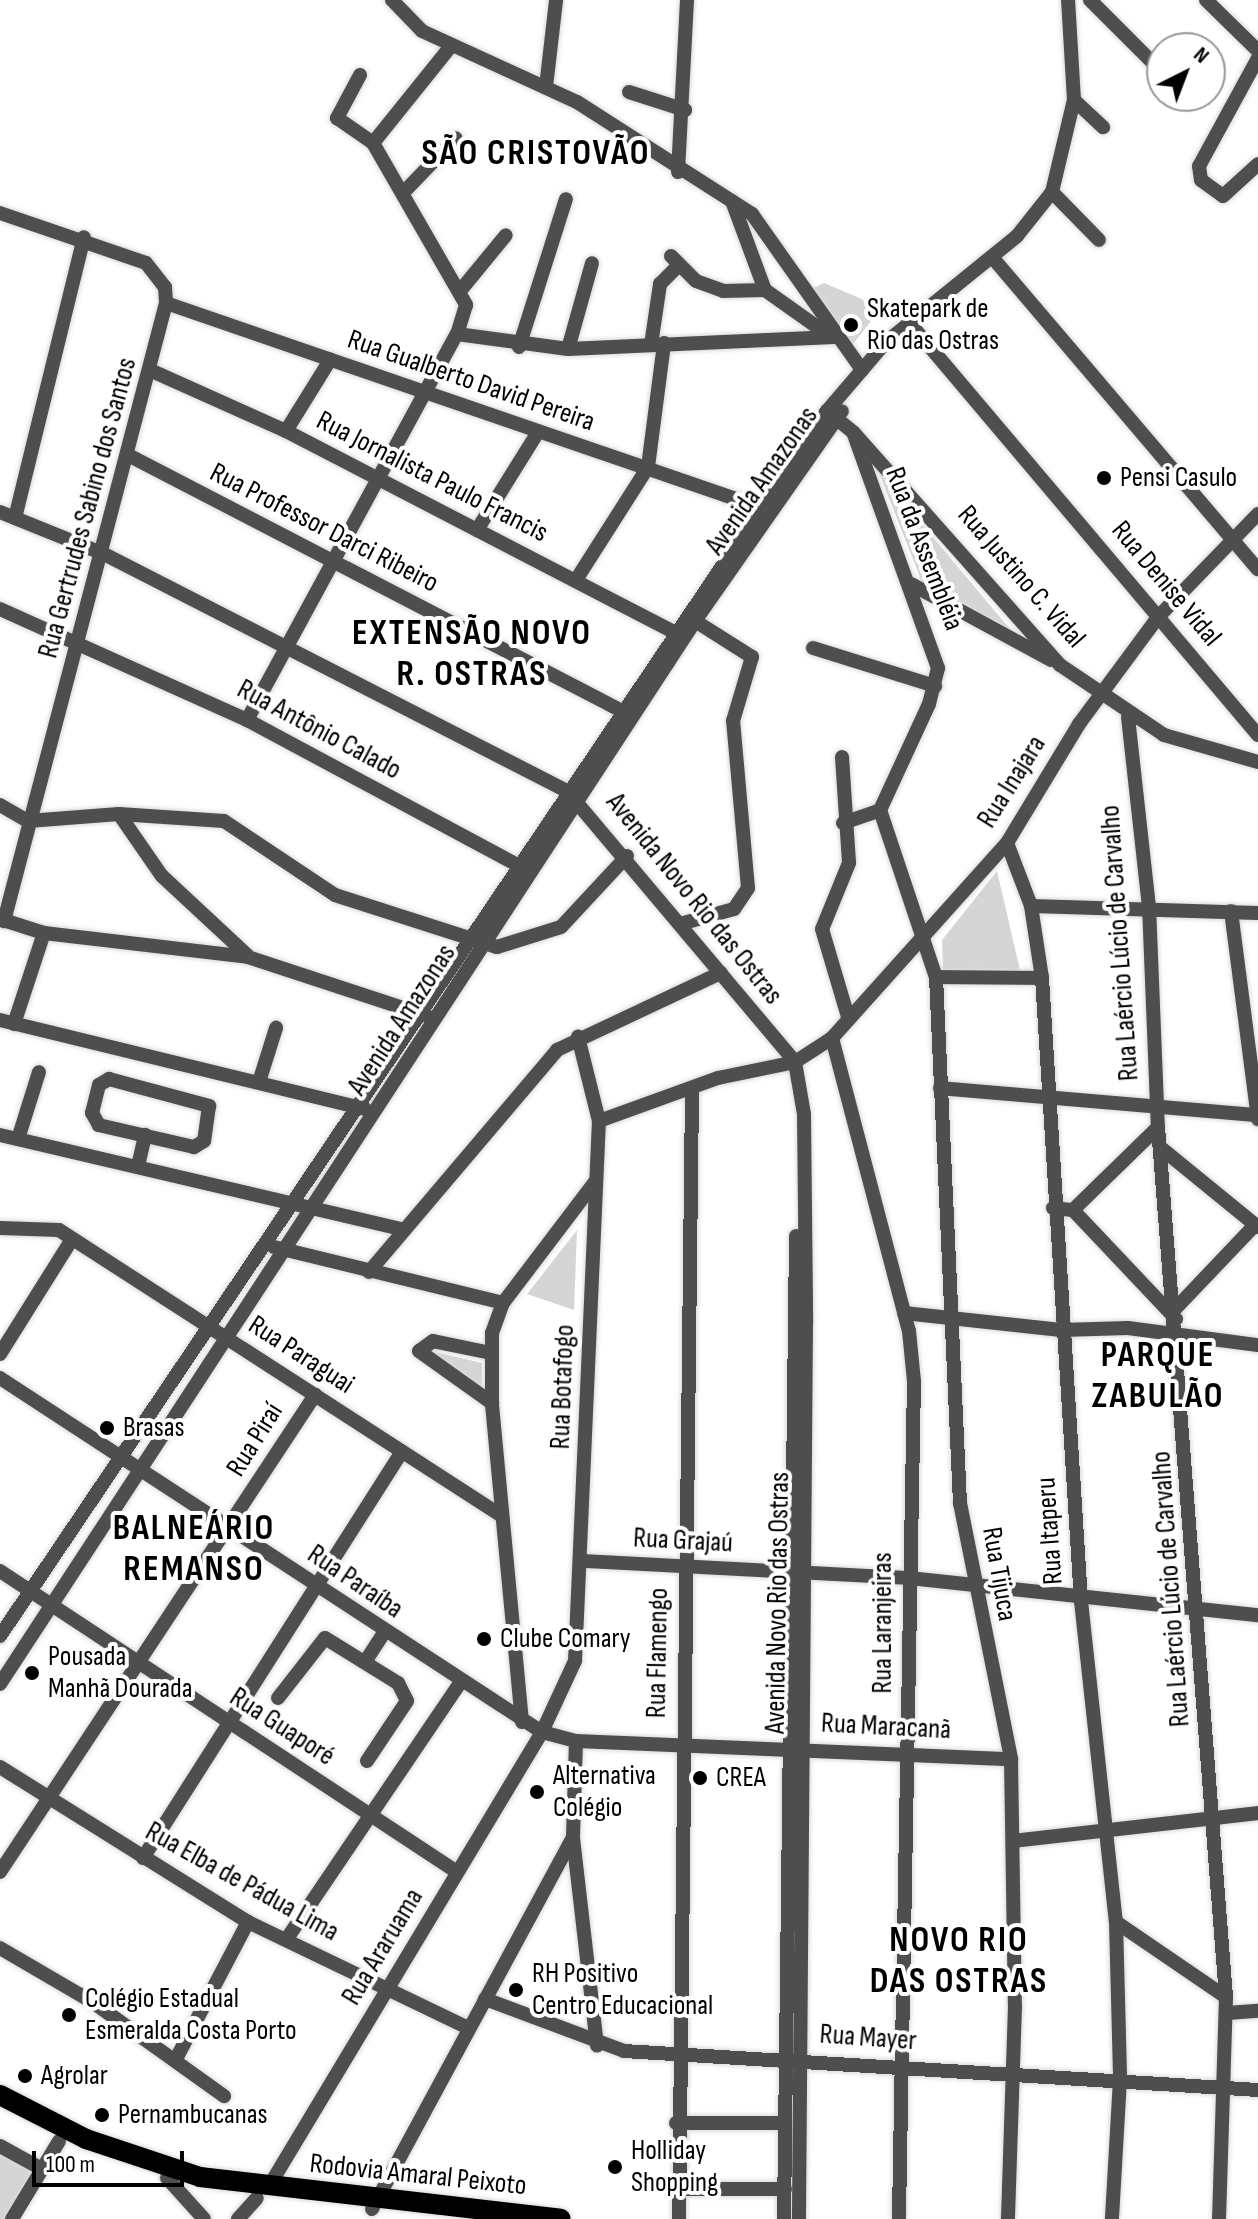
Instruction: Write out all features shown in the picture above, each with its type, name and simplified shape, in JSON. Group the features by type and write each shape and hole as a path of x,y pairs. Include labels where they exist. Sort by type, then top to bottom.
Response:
{"highway":[{"name":"Rodovia Amaral Peixoto","path":"1,2101 162,2166 262,2193"},
{"name":"Rodovia Amaral Peixoto","path":"1,2101 59,2141 167,2178 262,2193 561,2219"},
{"name":"Rodovia Amaral Peixoto","path":"373,2203 455,2219"}],"street":[{"path":"392,0 422,31 546,87 678,172 732,201 765,227 834,337 862,370"},
{"path":"546,87 556,0"},
{"path":"678,172 685,110 687,0"},
{"name":"Avenida Amazonas","path":"573,796 622,711 680,634 695,621 862,370 908,321 992,257 1052,192 1074,100 1068,0"},
{"path":"1090,0 1146,56"},
{"path":"1206,0 1258,51"},
{"path":"373,143 451,46"},
{"path":"1258,58 1199,166 1201,180 1223,196 1258,164"},
{"path":"247,720 428,395 467,316 460,291 373,143 337,118 360,75"},
{"path":"629,92 685,110"},
{"path":"1074,100 1103,127"},
{"path":"403,193 456,138"},
{"path":"1052,192 1099,240"},
{"path":"519,347 566,199"},
{"path":"732,201 765,290 834,337"},
{"path":"0,213 84,237 146,263 165,287 166,303"},
{"path":"460,291 506,235"},
{"path":"15,518 84,237"},
{"path":"992,257 1258,569"},
{"path":"576,580 648,467 660,284 675,261 723,291 765,290"},
{"path":"568,349 592,263"},
{"name":"Rua Gualberto David Pereira","path":"166,303 759,507"},
{"name":"Rua Gertrudes Sabino dos Santos","path":"2,920 104,554 152,371 166,303"},
{"name":"Rua Denise Vidal","path":"908,321 1258,735"},
{"path":"457,334 519,347 568,349 834,337"},
{"path":"286,431 330,360"},
{"name":"Rua Jornalista Paulo Francis","path":"152,371 286,431 680,634"},
{"name":"Avenida Amazonas","path":"428,1016 469,938 573,796 759,507 833,415"},
{"name":"Rua da Assembléia","path":"833,415 853,432 935,648 935,686 880,810"},
{"path":"477,530 538,432"},
{"name":"Rua Justino C. Vidal","path":"853,432 1060,665 1128,717 1201,750 1258,762"},
{"name":"Rua Professor Darci Ribeiro","path":"130,456 622,711"},
{"path":"0,512 104,554 573,796"},
{"name":"Rua Inajara","path":"599,1121 692,1089 790,1063 832,1038 848,1017 927,938 1007,843 1100,694 1159,616 1258,514"},
{"path":"911,584 1060,665"},
{"name":"Rua Antônio Calado","path":"0,609 247,720 523,868"},
{"path":"680,924 734,909 746,897 748,879 733,721 752,657 695,621"},
{"path":"813,648 935,686"},
{"name":"Rua Laércio Lúcio de Carvalho","path":"1128,717 1149,906 1158,1127 1179,1334 1197,1610 1216,1820 1226,2005 1219,2219"},
{"path":"842,757 847,874 822,929 848,1017"},
{"name":"Avenida Novo Rio das Ostras","path":"573,796 627,856 778,1043 790,1063 804,1114 804,1573 794,1749 785,2059 784,2219"},
{"path":"0,805 28,821 119,814 224,821 335,895 484,943 513,947 561,927 627,856"},
{"path":"843,823 880,810 927,938"},
{"path":"119,814 162,876 248,957"},
{"name":"Rua Itaperu","path":"1007,843 1031,906 1042,978 1053,1208 1081,1601 1103,1833 1116,1922 1120,2079 1112,2219"},
{"name":"Avenida Amazonas","path":"0,1684 314,1203 367,1109 428,1016 484,943 523,868"},
{"path":"1031,906 1149,906 1258,913"},
{"path":"940,1088 1048,1094 1258,1117 1252,1025 1231,911"},
{"path":"2,920 44,933 248,957 428,1016"},
{"path":"44,933 7,1022 367,1109"},
{"name":"Rua Tijuca","path":"927,938 936,977 960,1503 974,1586 1011,1759 1014,2072 1008,2219"},
{"path":"369,1272 522,1087 578,1037 721,973"},
{"path":"936,977 1042,978"},
{"path":"259,1082 276,1028"},
{"name":"Rua Botafogo","path":"542,1732 575,1661 584,1561 599,1121 578,1037"},
{"name":"Rua Laranjeiras","path":"832,1038 904,1313 914,1381 909,1578 906,2067 899,2219"},
{"name":"Avenida Novo Rio das Ostras","path":"790,1063 796,1108 788,1573 801,2060 799,2219"},
{"path":"18,1139 39,1072"},
{"path":"104,1081 209,1106 200,1146 145,1135 95,1122 104,1081"},
{"name":"Rua Flamengo","path":"679,2219 676,2123 692,1089"},
{"name":"Avenida Amazonas","path":"0,1636 296,1199 367,1109"},
{"path":"1073,1210 1158,1127"},
{"path":"0,1135 314,1203 402,1229"},
{"path":"138,1166 145,1135"},
{"path":"1053,1208 1073,1210 1176,1313 1256,1226 1161,1148"},
{"path":"522,1722 492,1403 491,1353 503,1303 595,1182"},
{"name":"Rua Paraguai","path":"0,1228 59,1230 502,1516"},
{"path":"0,1354 72,1239"},
{"path":"266,1245 503,1303"},
{"path":"904,1313 1061,1330 1179,1334 1258,1345"},
{"path":"491,1353 433,1341 419,1351 492,1403"},
{"name":"Rua Paraíba","path":"0,1378 459,1684 522,1722"},
{"name":"Rua Piraí","path":"0,1872 141,1665 315,1395"},
{"path":"143,1858 402,1452"},
{"name":"Rua Grajaú","path":"584,1561 909,1578 1081,1601 1258,1615"},
{"name":"Rua Guaporé","path":"0,1571 227,1724 457,1872"},
{"path":"365,1662 384,1633"},
{"path":"278,1698 320,1640 365,1662 407,1694 367,1761"},
{"path":"286,1940 459,1684"},
{"name":"Rua Maracanã","path":"522,1722 542,1732 576,1741 1011,1759"},
{"name":"Rua Araruama","path":"238,2219 262,2193 389,1989 542,1732"},
{"path":"576,1741 573,1838 597,2046"},
{"name":"Rua Elba de Pádua Lima","path":"0,1767 248,1922 468,2028"},
{"path":"1013,1841 1258,1813"},
{"path":"373,2203 573,1838"},
{"path":"176,2059 248,1922"},
{"path":"1116,1922 1226,2005 1258,2011"},
{"path":"0,1948 176,2059 224,2096"},
{"name":"Rua Mayer","path":"485,1999 597,2046 677,2054 1014,2072 1258,2090"},
{"path":"676,2123 785,2123"},
{"path":"12,2219 59,2141"},
{"path":"0,2146 42,2169"},
{"path":"167,2178 204,2219"},
{"path":"678,2189 785,2189"}],"shaded area":[{"name":"Skatepark de Rio das Ostras","path":"824,283 862,299 876,315 849,349 809,290"},
{"path":"879,473 1015,635 922,582"},
{"path":"997,871 1020,970 943,970 942,940"},
{"path":"577,1230 574,1310 527,1294"},
{"path":"431,1351 482,1363 482,1388 434,1357"},
{"path":"0,2152 35,2172 8,2219 0,2219"}],"place":[{"name":"Skatepark de Rio das Ostras","path":"851,325"},
{"name":"Pensi Casulo","path":"1104,478"},
{"name":"Brasas","path":"107,1428"},
{"name":"Clube Comary","path":"484,1639"},
{"name":"Pousada Manhã Dourada","path":"32,1673"},
{"name":"CREA","path":"700,1778"},
{"name":"Alternativa Colégio","path":"537,1792"},
{"name":"RH Positivo Centro Educacional","path":"516,1990"},
{"name":"Colégio Estadual Esmeralda Costa Porto","path":"69,2015"},
{"name":"Agrolar","path":"25,2076"},
{"name":"Pernambucanas","path":"102,2115"},
{"name":"Holliday Shopping","path":"615,2167"}],"district":[{"name":"SÃO CRISTOVÃO","path":"536,154"},
{"name":"EXTENSÃO NOVO R. OSTRAS","path":"472,654"},
{"name":"PARQUE ZABULÃO","path":"1158,1376"},
{"name":"BALNEÁRIO REMANSO","path":"194,1548"},
{"name":"NOVO RIO DAS OSTRAS","path":"959,1960"}]}
